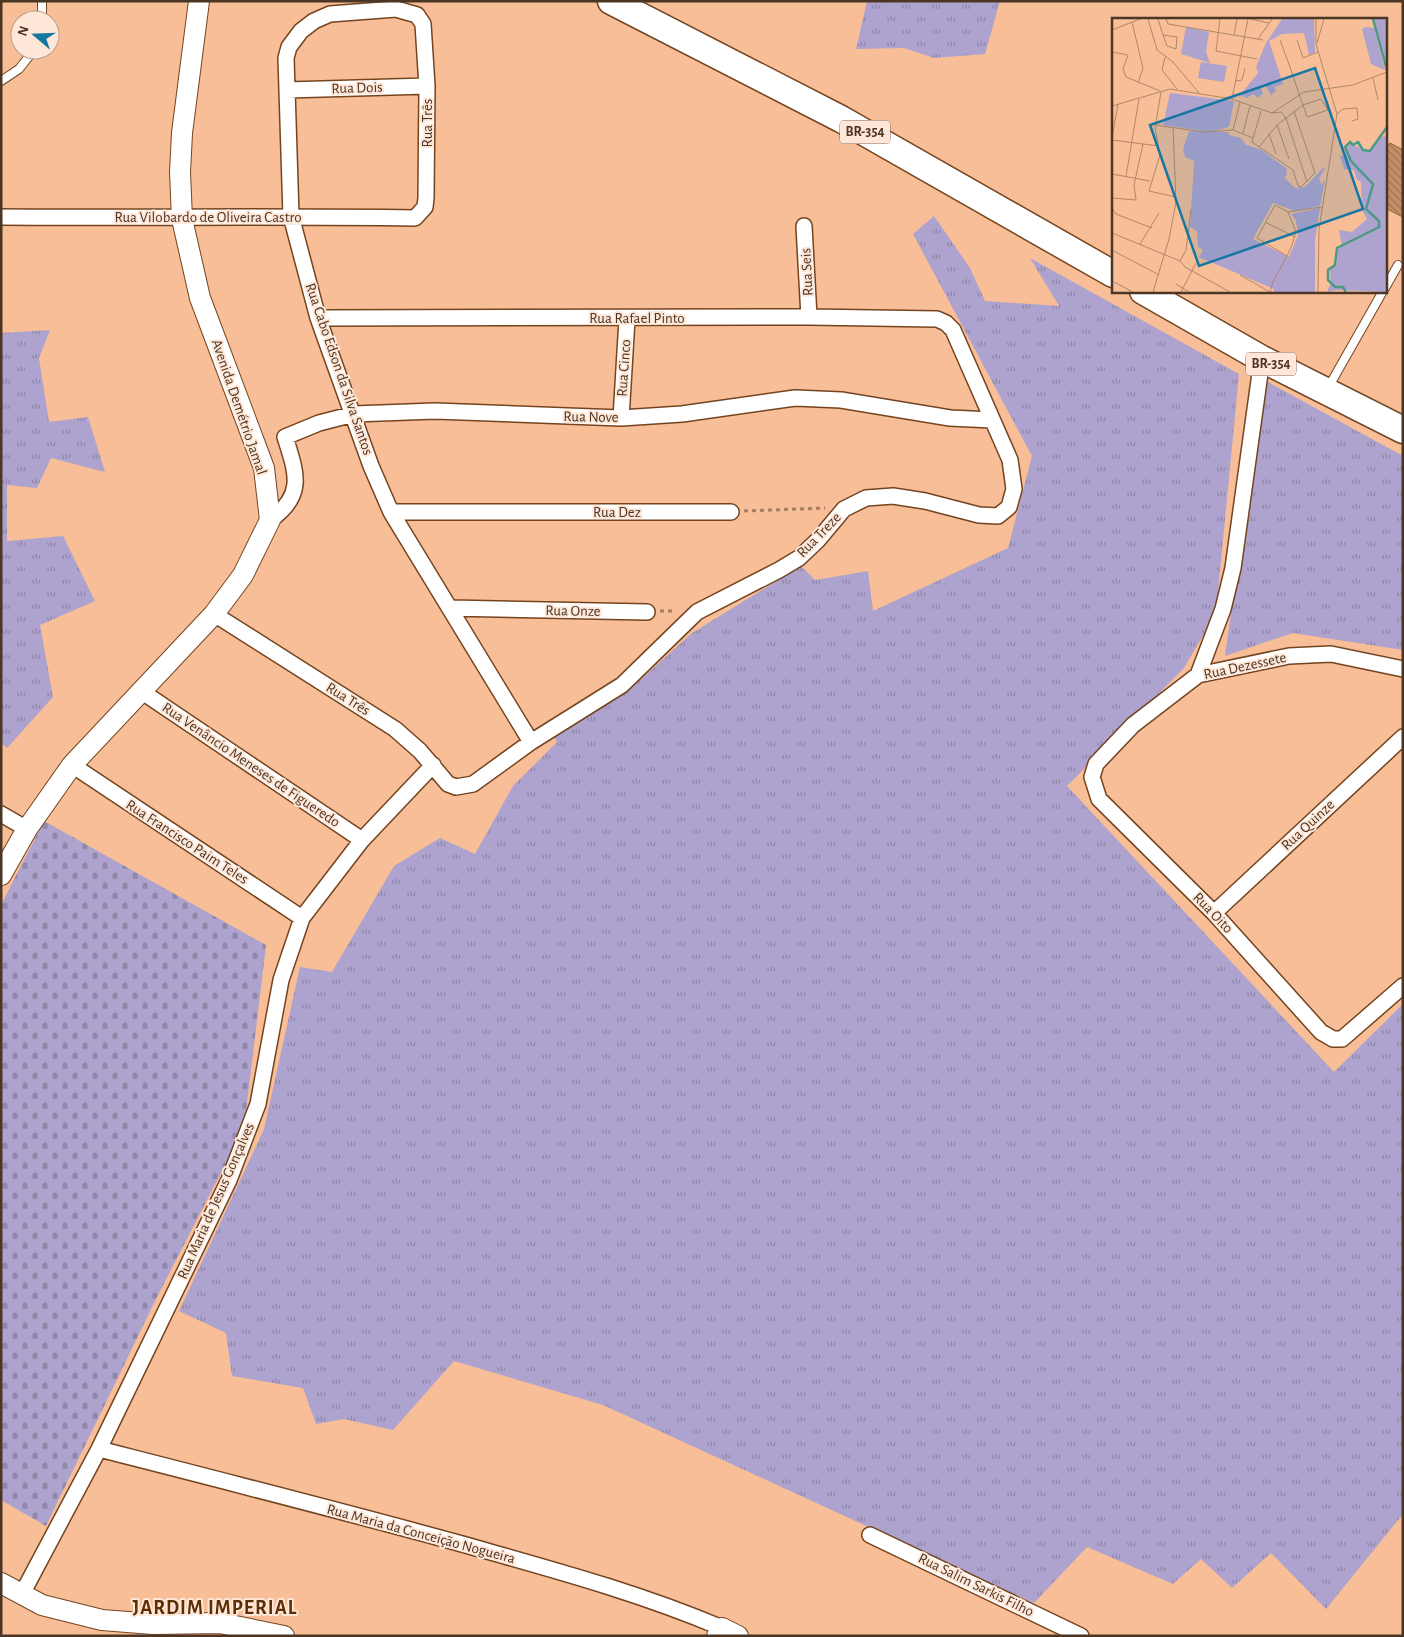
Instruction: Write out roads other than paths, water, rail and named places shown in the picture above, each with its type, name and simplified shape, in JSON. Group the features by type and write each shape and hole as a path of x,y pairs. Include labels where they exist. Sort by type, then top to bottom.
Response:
{"highway":[{"name":"BR-354","path":"611,1 841,119 1112,273"},
{"name":"BR-354","path":"1145,292 1262,359 1403,430"}],"street":[{"name":"Avenida Demétrio Jamal","path":"199,1 182,133 180,172 182,219 200,298 264,468 270,520"},
{"name":"Rua Cabo Edson da Silva Santos","path":"423,24 417,15 396,9 330,14 314,21 301,31 289,47 286,58 291,216 318,318 372,466 391,512 531,742"},
{"name":"Rua Três","path":"415,218 425,207 426,198 427,86 423,24"},
{"name":"Rua Dois","path":"287,90 427,86"},
{"name":"Rua Vilobardo de Oliveira Castro","path":"1,217 182,219 291,216 415,218"},
{"name":"Rua Seis","path":"804,226 809,317"},
{"name":"Rua Rafael Pinto","path":"318,318 926,318 946,323 953,330"},
{"name":"Rua Cinco","path":"621,418 628,319"},
{"name":"Rua Treze","path":"473,784 531,742 622,685 697,612 799,558 818,540 844,509 866,498 893,496 979,516 998,516 1009,507 1014,489 1010,460 953,330"},
{"path":"1198,675 1223,609 1233,568 1262,359"},
{"name":"Rua Nove","path":"270,520 282,511 294,495 297,474 285,437 319,423 354,414 435,411 621,418 682,414 795,398 841,400 950,418 992,420"},
{"name":"Rua Dez","path":"391,512 731,512"},
{"path":"1,875 27,829 72,766 214,614 243,575 270,520"},
{"name":"Rua Onze","path":"450,608 647,612"},
{"name":"Rua Três","path":"214,614 395,729 433,765 448,784 456,787 473,784"},
{"name":"Rua Dezessete","path":"1099,799 1092,777 1096,764 1132,725 1198,675 1289,656 1331,654 1403,669"},
{"name":"Rua Venâncio Meneses de Figueredo","path":"141,690 362,840"},
{"name":"Rua Quinze","path":"1214,913 1403,737"},
{"name":"Rua Maria de Jesus Gonçalves","path":"22,1594 99,1450 161,1318 204,1235 248,1133 258,1104 281,980 302,918 362,840 433,765"},
{"name":"Rua Francisco Paim Teles","path":"72,766 302,918"},
{"name":"Rua Oito","path":"1099,799 1214,913 1321,1032 1334,1039 1342,1040 1403,986"},
{"path":"1,814 27,829"},
{"name":"Rua Maria da Conceição Nogueira","path":"99,1450 382,1522 587,1579 667,1605 726,1633"},
{"name":"Rua Salim Sarkis Filho","path":"870,1535 1081,1636"},
{"path":"1,1583 42,1605 102,1620 284,1636"}],"lane":[{"path":"1,81 19,68 26,60"},
{"path":"1386,286 1398,265"},
{"path":"1326,392 1382,292"}],"district":[{"name":"JARDIM IMPERIAL","path":"215,1608"}]}
